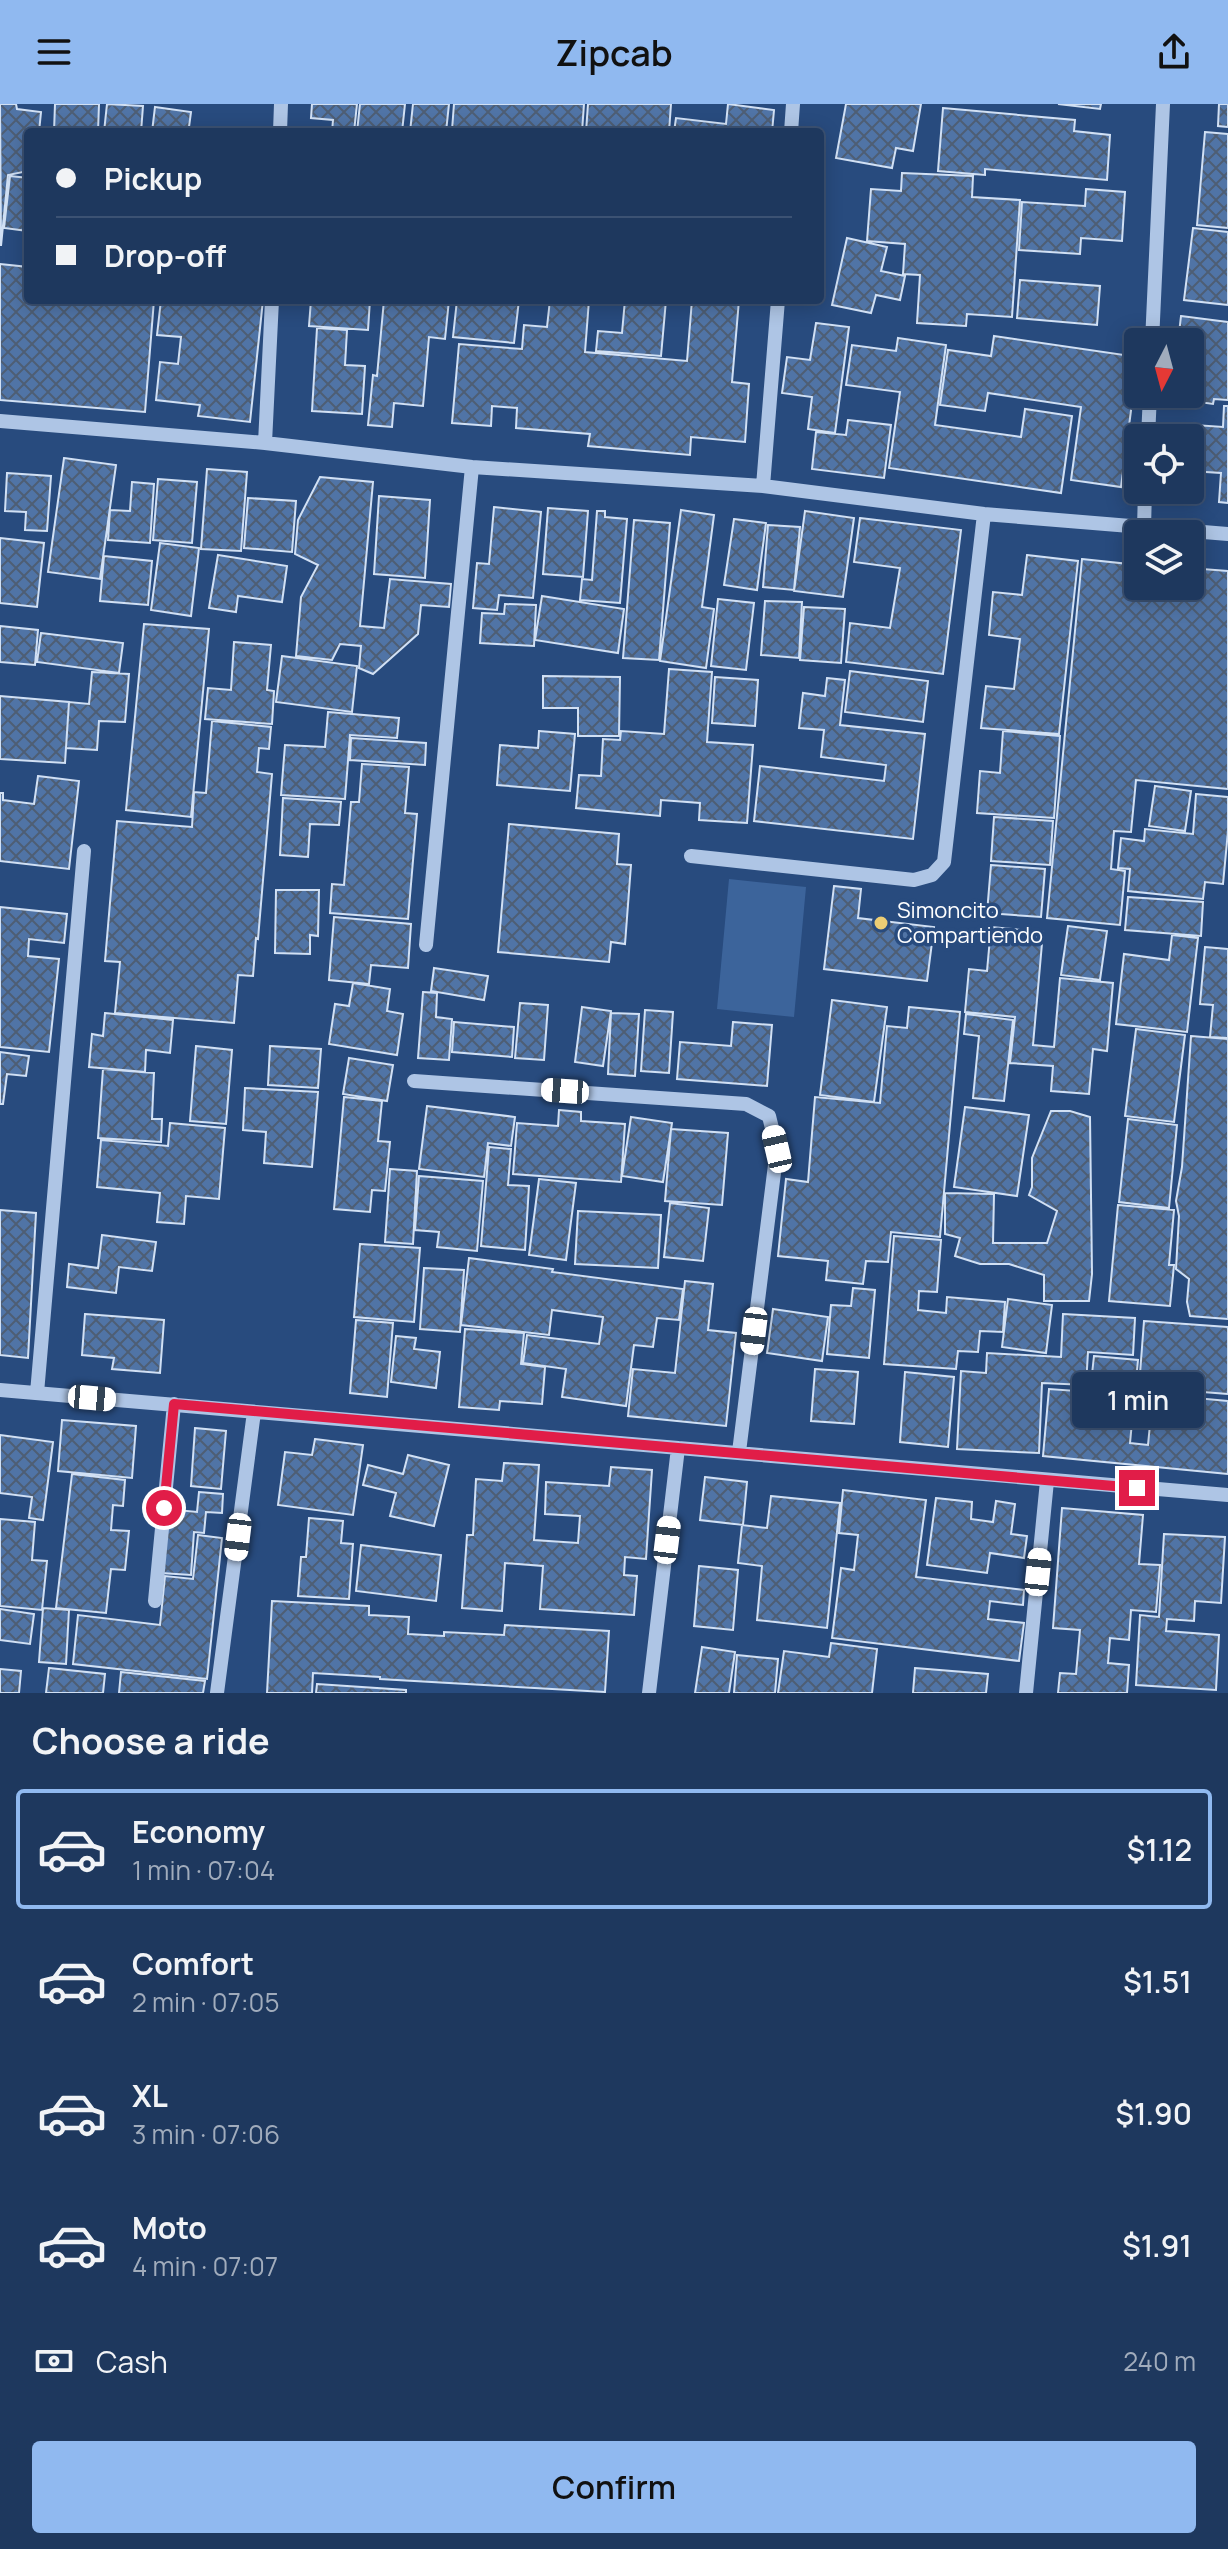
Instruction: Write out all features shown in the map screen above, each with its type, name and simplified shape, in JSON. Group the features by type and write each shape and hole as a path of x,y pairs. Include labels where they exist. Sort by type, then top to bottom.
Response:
{"street":[{"path":"280,128 281,104"},
{"path":"791,128 793,104"},
{"path":"1153,328 1163,104"},
{"path":"265,443 272,304"},
{"path":"763,486 778,304"},
{"path":"0,421 265,443 472,467 763,486 984,514 1124,526"},
{"path":"426,945 472,467"},
{"path":"691,856 914,880 932,875 944,862 984,514"},
{"path":"1204,532 1228,534"},
{"path":"37,1393 84,851"},
{"path":"414,1081 746,1104 769,1116 777,1149 739,1452"},
{"path":"0,1390 1228,1495"},
{"path":"155,1601 174,1404"},
{"path":"217,1693 254,1412"},
{"path":"649,1693 678,1448"},
{"path":"1026,1693 1047,1481"}],"shaded area":[{"path":"729,879 806,887 794,1017 717,1009"}],"building":[{"path":"0,104 16,104 17,109 41,112 39,128 24,128 24,172 8,175 1,246"},
{"path":"55,104 99,104 98,128 54,128"},
{"path":"107,104 143,106 141,128 104,128"},
{"path":"312,104 357,104 354,128 332,128 333,120 311,118"},
{"path":"360,104 405,104 402,128 357,128"},
{"path":"413,104 449,104 446,128 410,128"},
{"path":"454,104 584,104 582,128 452,128"},
{"path":"588,104 671,104 669,128 586,128"},
{"path":"728,104 774,110 772,128 675,128 676,118 726,124"},
{"path":"846,104 921,104 913,151 896,148 892,168 836,158"},
{"path":"1058,104 1101,104 1100,109"},
{"path":"1219,104 1228,104 1228,127 1218,126"},
{"path":"155,107 191,112 189,127 198,128 152,128"},
{"path":"943,108 1075,120 1074,131 1110,135 1107,180 985,169 985,175 938,171"},
{"path":"1205,132 1228,134 1228,228 1197,225"},
{"path":"902,173 973,176 972,197 1020,200 1012,317 967,314 966,326 917,323 920,275 903,274 905,244 867,241 871,189 901,191"},
{"path":"10,176 24,178 24,230 4,228"},
{"path":"1086,189 1125,192 1122,241 1081,238 1080,254 1019,250 1022,202 1085,206"},
{"path":"1193,228 1228,232 1228,305 1184,300"},
{"path":"847,238 887,247 881,271 905,276 900,300 876,295 871,313 832,305"},
{"path":"0,264 24,267 24,304 154,304 145,412 0,400"},
{"path":"1020,280 1100,286 1097,325 1017,318"},
{"path":"161,304 263,304 250,422 198,416 200,405 156,400 160,362 178,364 181,337 157,335"},
{"path":"311,304 370,304 368,330 309,326"},
{"path":"384,304 449,304 445,339 429,337 423,406 394,403 392,427 368,425 373,375 377,376"},
{"path":"457,304 519,304 514,343 453,337"},
{"path":"550,304 589,304 585,352 687,361 692,304 739,304 732,382 749,384 745,442 691,437 690,455 588,446 590,434 516,428 517,408 492,406 491,426 452,423 459,344 522,349 524,325 547,327"},
{"path":"625,304 666,304 661,356 596,351 598,331 622,333"},
{"path":"1181,316 1228,322 1228,400 1214,399 1213,404 1204,403 1204,328 1180,328"},
{"path":"816,323 849,327 835,433 808,429 812,397 782,393 787,357 810,360"},
{"path":"317,328 347,330 345,365 365,366 362,414 312,411"},
{"path":"994,336 1124,355 1124,408 1131,408 1129,424 1124,424 1121,487 1071,480 1081,407 988,393 985,411 940,405 948,350 991,356"},
{"path":"898,338 946,345 935,425 1021,437 1025,409 1072,416 1061,493 889,468 900,392 846,385 852,345 896,351"},
{"path":"1224,406 1228,406 1228,503 1219,502 1221,473 1204,472 1204,426 1223,427"},
{"path":"848,420 891,425 884,478 812,469 816,432 846,435"},
{"path":"64,458 116,465 100,579 48,572"},
{"path":"207,469 247,472 241,551 201,549"},
{"path":"7,473 51,476 47,531 25,530 26,512 5,511"},
{"path":"320,477 373,482 360,626 384,628 390,579 451,584 449,607 421,605 418,634 373,674 359,668 361,646 340,644 332,660 296,656 301,597 318,565 295,554 298,520"},
{"path":"158,479 197,482 192,543 153,540"},
{"path":"132,482 154,484 150,543 108,540 110,510 130,511"},
{"path":"379,496 430,500 425,578 374,574"},
{"path":"248,498 296,501 292,552 244,548"},
{"path":"494,507 541,512 533,598 499,595 497,610 473,608 477,563 489,564"},
{"path":"548,508 588,511 583,577 543,574"},
{"path":"681,510 714,515 702,607 714,609 706,668 660,661"},
{"path":"597,511 605,511 605,517 627,519 620,603 580,600 582,579 592,580"},
{"path":"805,511 854,518 843,597 794,591"},
{"path":"860,518 961,530 943,674 846,662 850,623 890,628 900,568 854,562"},
{"path":"734,519 766,523 757,590 724,585"},
{"path":"634,520 670,523 659,660 623,658"},
{"path":"768,525 800,527 794,590 763,587"},
{"path":"0,538 44,543 37,607 0,603"},
{"path":"160,543 199,548 191,616 151,610"},
{"path":"218,555 287,566 282,602 238,596 236,612 209,608"},
{"path":"1027,555 1078,561 1059,734 981,728 986,686 1014,689 1020,639 989,635 993,592 1022,595"},
{"path":"104,556 152,561 148,605 100,601"},
{"path":"1082,559 1124,564 1124,600 1204,600 1204,569 1228,571 1228,789 1136,780 1131,832 1114,831 1111,869 1125,871 1120,925 1047,918"},
{"path":"542,596 624,609 618,653 535,640"},
{"path":"718,599 754,603 746,670 711,666"},
{"path":"765,601 802,602 799,658 761,655"},
{"path":"505,604 536,605 534,646 480,643 482,613 504,614"},
{"path":"804,607 845,609 841,663 800,660"},
{"path":"144,624 209,629 191,817 126,810"},
{"path":"0,626 38,630 35,665 0,662"},
{"path":"41,633 123,643 119,673 37,662"},
{"path":"234,642 271,645 267,690 274,691 272,724 205,719 208,688 231,690"},
{"path":"282,656 357,666 352,712 276,702"},
{"path":"669,669 712,672 707,742 753,745 747,823 699,820 700,803 661,800 660,816 576,808 579,775 601,776 603,739 620,740 621,731 664,734"},
{"path":"850,671 928,681 923,722 845,712"},
{"path":"92,672 129,674 125,722 99,721 97,750 66,748 69,702 89,704"},
{"path":"543,676 620,677 619,736 578,736 578,708 543,708"},
{"path":"715,677 758,680 755,726 712,723"},
{"path":"827,678 845,680 840,725 925,734 913,839 754,821 760,766 884,781 886,765 821,757 824,730 799,728 803,693 825,696"},
{"path":"0,696 69,702 65,763 0,759"},
{"path":"328,712 399,718 397,738 350,735 345,799 281,795 285,745 325,747"},
{"path":"212,721 271,727 269,749 259,748 257,772 272,774 253,976 238,975 234,1023 115,1013 120,962 105,961 117,821 192,827 194,792 206,793"},
{"path":"539,731 575,734 570,791 497,785 500,745 538,748"},
{"path":"1003,731 1060,736 1054,818 977,813 980,771 1000,773"},
{"path":"351,738 426,743 425,765 350,760"},
{"path":"362,764 409,767 405,813 417,814 408,919 330,913 332,884 344,885 351,802 359,802"},
{"path":"38,776 79,781 69,869 0,861 0,793 3,793 3,800 34,804"},
{"path":"1155,786 1191,791 1185,831 1149,826"},
{"path":"1196,794 1228,797 1223,884 1205,882 1203,899 1128,891 1130,869 1118,868 1121,838 1144,841 1145,829 1193,834"},
{"path":"283,798 341,802 339,825 310,824 308,857 280,855"},
{"path":"994,817 1053,821 1050,865 991,861"},
{"path":"509,824 619,834 617,864 631,865 625,944 611,942 609,962 498,952"},
{"path":"991,865 1045,869 1041,917 987,913"},
{"path":"834,886 861,889 858,918 934,927 927,981 824,969"},
{"path":"276,890 319,890 318,936 310,935 310,954 275,953"},
{"path":"1128,897 1203,902 1201,936 1125,930"},
{"path":"0,907 67,914 64,943 29,939 28,956 59,959 49,1052 0,1047"},
{"path":"334,917 411,924 408,968 371,965 369,984 329,980"},
{"path":"1068,926 1107,931 1100,980 1061,975"},
{"path":"991,927 1043,932 1033,1045 1054,1047 1060,978 1113,983 1107,1051 1093,1049 1089,1094 1051,1091 1053,1066 1010,1063 1015,1017 965,1012 969,969 987,971"},
{"path":"1172,935 1198,938 1187,1032 1116,1024 1124,954 1169,960"},
{"path":"1205,947 1228,949 1228,1038 1210,1037 1213,1005 1200,1004"},
{"path":"434,968 488,976 484,1000 431,991"},
{"path":"353,983 390,989 387,1011 403,1014 397,1055 329,1044 335,1004 349,1006"},
{"path":"423,992 437,993 436,1017 452,1019 449,1060 418,1058"},
{"path":"832,1000 887,1007 874,1102 820,1095"},
{"path":"520,1003 548,1005 544,1060 515,1058"},
{"path":"582,1007 611,1011 603,1066 575,1062"},
{"path":"909,1007 960,1012 940,1237 891,1232 888,1262 866,1261 863,1284 826,1280 828,1261 778,1256 786,1179 808,1182 815,1097 880,1103 887,1026 907,1028"},
{"path":"645,1010 673,1012 669,1073 641,1071"},
{"path":"105,1013 173,1020 170,1053 146,1050 145,1072 89,1067 92,1034 103,1036"},
{"path":"611,1013 639,1014 635,1076 608,1074"},
{"path":"966,1014 1013,1020 1004,1101 973,1098 979,1036 964,1034"},
{"path":"454,1022 514,1027 512,1057 452,1052"},
{"path":"733,1022 772,1025 767,1086 677,1079 680,1042 731,1046"},
{"path":"1136,1029 1185,1035 1174,1122 1125,1116"},
{"path":"1191,1036 1228,1039 1228,1319 1190,1316 1187,1302 1189,1279 1176,1269 1179,1216 1176,1201 1182,1167"},
{"path":"196,1046 232,1050 226,1124 190,1121"},
{"path":"270,1046 321,1049 318,1088 268,1085"},
{"path":"0,1052 29,1056 26,1076 7,1074 3,1104 0,1104"},
{"path":"349,1058 393,1065 387,1101 343,1094"},
{"path":"103,1069 154,1073 152,1119 162,1119 161,1142 98,1138"},
{"path":"245,1088 318,1092 312,1167 264,1163 266,1132 243,1130"},
{"path":"344,1097 382,1101 378,1141 390,1142 385,1191 372,1190 370,1212 334,1209"},
{"path":"427,1106 515,1117 511,1146 488,1143 484,1177 419,1169"},
{"path":"965,1107 1029,1115 1017,1196 954,1187"},
{"path":"559,1110 581,1112 581,1121 625,1124 621,1182 513,1174 517,1123 558,1126"},
{"path":"1051,1111 1070,1111 1090,1117 1092,1274 1089,1301 1044,1301 1044,1275 1009,1264 980,1264 955,1256 960,1238 945,1234 945,1193 994,1194 993,1243 1047,1243 1057,1211 1029,1195 1032,1158"},
{"path":"631,1117 672,1123 663,1182 622,1176"},
{"path":"1128,1119 1177,1125 1169,1208 1119,1202"},
{"path":"170,1123 225,1128 219,1199 186,1196 184,1224 157,1222 160,1193 97,1187 101,1140 168,1146"},
{"path":"671,1129 728,1133 722,1205 665,1201"},
{"path":"489,1147 511,1149 508,1185 529,1186 525,1250 481,1246"},
{"path":"390,1169 417,1171 413,1244 385,1242"},
{"path":"419,1176 483,1181 477,1251 437,1247 439,1232 415,1230"},
{"path":"539,1179 576,1183 566,1260 529,1255"},
{"path":"670,1203 709,1208 703,1261 664,1257"},
{"path":"1118,1205 1174,1210 1169,1265 1174,1265 1170,1306 1109,1301"},
{"path":"0,1210 36,1213 28,1358 0,1355"},
{"path":"578,1211 661,1215 658,1268 575,1264"},
{"path":"102,1235 156,1242 152,1271 119,1267 116,1293 67,1287 69,1264 98,1268"},
{"path":"894,1236 941,1240 937,1292 919,1291 918,1310 946,1313 947,1297 1005,1302 1003,1332 980,1331 978,1352 958,1351 956,1369 884,1364"},
{"path":"360,1244 420,1248 414,1322 354,1317"},
{"path":"469,1258 683,1289 679,1320 657,1318 653,1347 634,1345 626,1406 562,1397 566,1369 523,1363 527,1335 599,1344 603,1317 552,1310 549,1335 461,1325"},
{"path":"424,1268 464,1270 460,1332 420,1329"},
{"path":"685,1281 713,1284 708,1330 736,1333 726,1426 628,1416 633,1369 675,1373"},
{"path":"853,1288 875,1290 869,1358 827,1354 831,1305 851,1306"},
{"path":"1008,1299 1052,1305 1046,1353 1002,1347"},
{"path":"773,1309 828,1317 822,1361 767,1353"},
{"path":"85,1314 164,1320 160,1373 112,1369 114,1358 82,1355"},
{"path":"1063,1314 1135,1318 1133,1355 1088,1352 1086,1385 1042,1383 1039,1453 957,1449 961,1371 986,1373 987,1353 1061,1357"},
{"path":"356,1320 393,1323 387,1397 350,1393"},
{"path":"1144,1321 1228,1327 1228,1394 1139,1387"},
{"path":"465,1329 524,1333 521,1364 545,1367 542,1404 500,1401 499,1410 459,1407"},
{"path":"396,1336 416,1338 414,1349 440,1352 436,1388 391,1382"},
{"path":"1094,1356 1138,1360 1130,1443 1148,1445 1153,1394 1228,1401 1228,1474 1043,1456 1049,1389 1090,1392"},
{"path":"815,1369 858,1372 854,1424 811,1421"},
{"path":"905,1372 954,1377 948,1447 900,1442"},
{"path":"62,1420 136,1426 132,1478 58,1471"},
{"path":"195,1428 226,1431 221,1489 191,1486"},
{"path":"0,1435 53,1442 43,1520 29,1518 32,1497 0,1493"},
{"path":"315,1439 363,1445 353,1515 278,1505 285,1452 312,1455"},
{"path":"408,1455 449,1465 434,1526 390,1516 396,1493 363,1485 368,1465 403,1474"},
{"path":"504,1463 539,1465 534,1540 578,1543 580,1516 545,1514 546,1482 609,1486 611,1467 652,1470 646,1559 625,1557 624,1575 637,1576 634,1615 540,1609 543,1566 505,1563 502,1611 462,1608 467,1535 473,1535 476,1479 502,1481"},
{"path":"72,1474 125,1480 123,1506 113,1505 111,1530 129,1531 125,1570 111,1569 106,1613 56,1608"},
{"path":"705,1477 747,1482 743,1525 700,1520"},
{"path":"843,1490 926,1500 916,1577 1024,1590 1023,1605 990,1601 988,1619 1024,1623 1019,1661 832,1638 841,1568 854,1570 858,1535 839,1533"},
{"path":"199,1492 223,1494 222,1513 206,1512 204,1533 194,1532 191,1575 161,1573 167,1509 197,1512"},
{"path":"771,1496 840,1503 827,1628 757,1620 762,1566 738,1563 742,1525 767,1528"},
{"path":"936,1498 972,1502 971,1519 993,1522 996,1501 1015,1504 1011,1534 1027,1536 1024,1558 990,1553 987,1573 927,1565"},
{"path":"1062,1508 1143,1515 1139,1564 1160,1565 1156,1612 1131,1610 1129,1640 1110,1638 1108,1663 1129,1665 1127,1693 1058,1693 1060,1673 1076,1674 1080,1630 1053,1628"},
{"path":"309,1518 343,1521 341,1543 353,1544 349,1599 298,1596 301,1557 306,1557"},
{"path":"0,1519 35,1522 32,1560 47,1561 42,1610 0,1606"},
{"path":"1164,1534 1225,1537 1221,1603 1195,1601 1194,1621 1167,1619 1166,1631 1219,1635 1216,1690 1136,1685 1140,1615 1159,1617"},
{"path":"198,1535 222,1538 207,1679 73,1664 78,1615 160,1625 165,1576 193,1579"},
{"path":"361,1545 441,1555 436,1601 356,1591"},
{"path":"699,1566 738,1570 733,1630 694,1626"},
{"path":"272,1601 369,1606 369,1615 409,1617 408,1634 504,1635 505,1625 609,1631 605,1692 313,1673 312,1693 267,1693"},
{"path":"43,1608 69,1610 66,1664 39,1662"},
{"path":"0,1609 34,1614 30,1644 0,1640"},
{"path":"831,1643 877,1649 872,1693 778,1693 784,1651 829,1657"},
{"path":"702,1647 735,1652 729,1693 695,1693"},
{"path":"737,1655 778,1659 775,1693 734,1693"},
{"path":"49,1668 105,1674 103,1693 46,1693"},
{"path":"915,1668 988,1674 986,1693 913,1693"},
{"path":"0,1669 21,1671 19,1693 0,1693"},
{"path":"121,1672 205,1681 203,1693 119,1693"},
{"path":"317,1684 406,1690 406,1693 316,1693"}],"place":[{"name":"Simoncito Compartiendo","path":"881,923"}],"route":[{"path":"164,1508 174,1404 1137,1488"}]}
